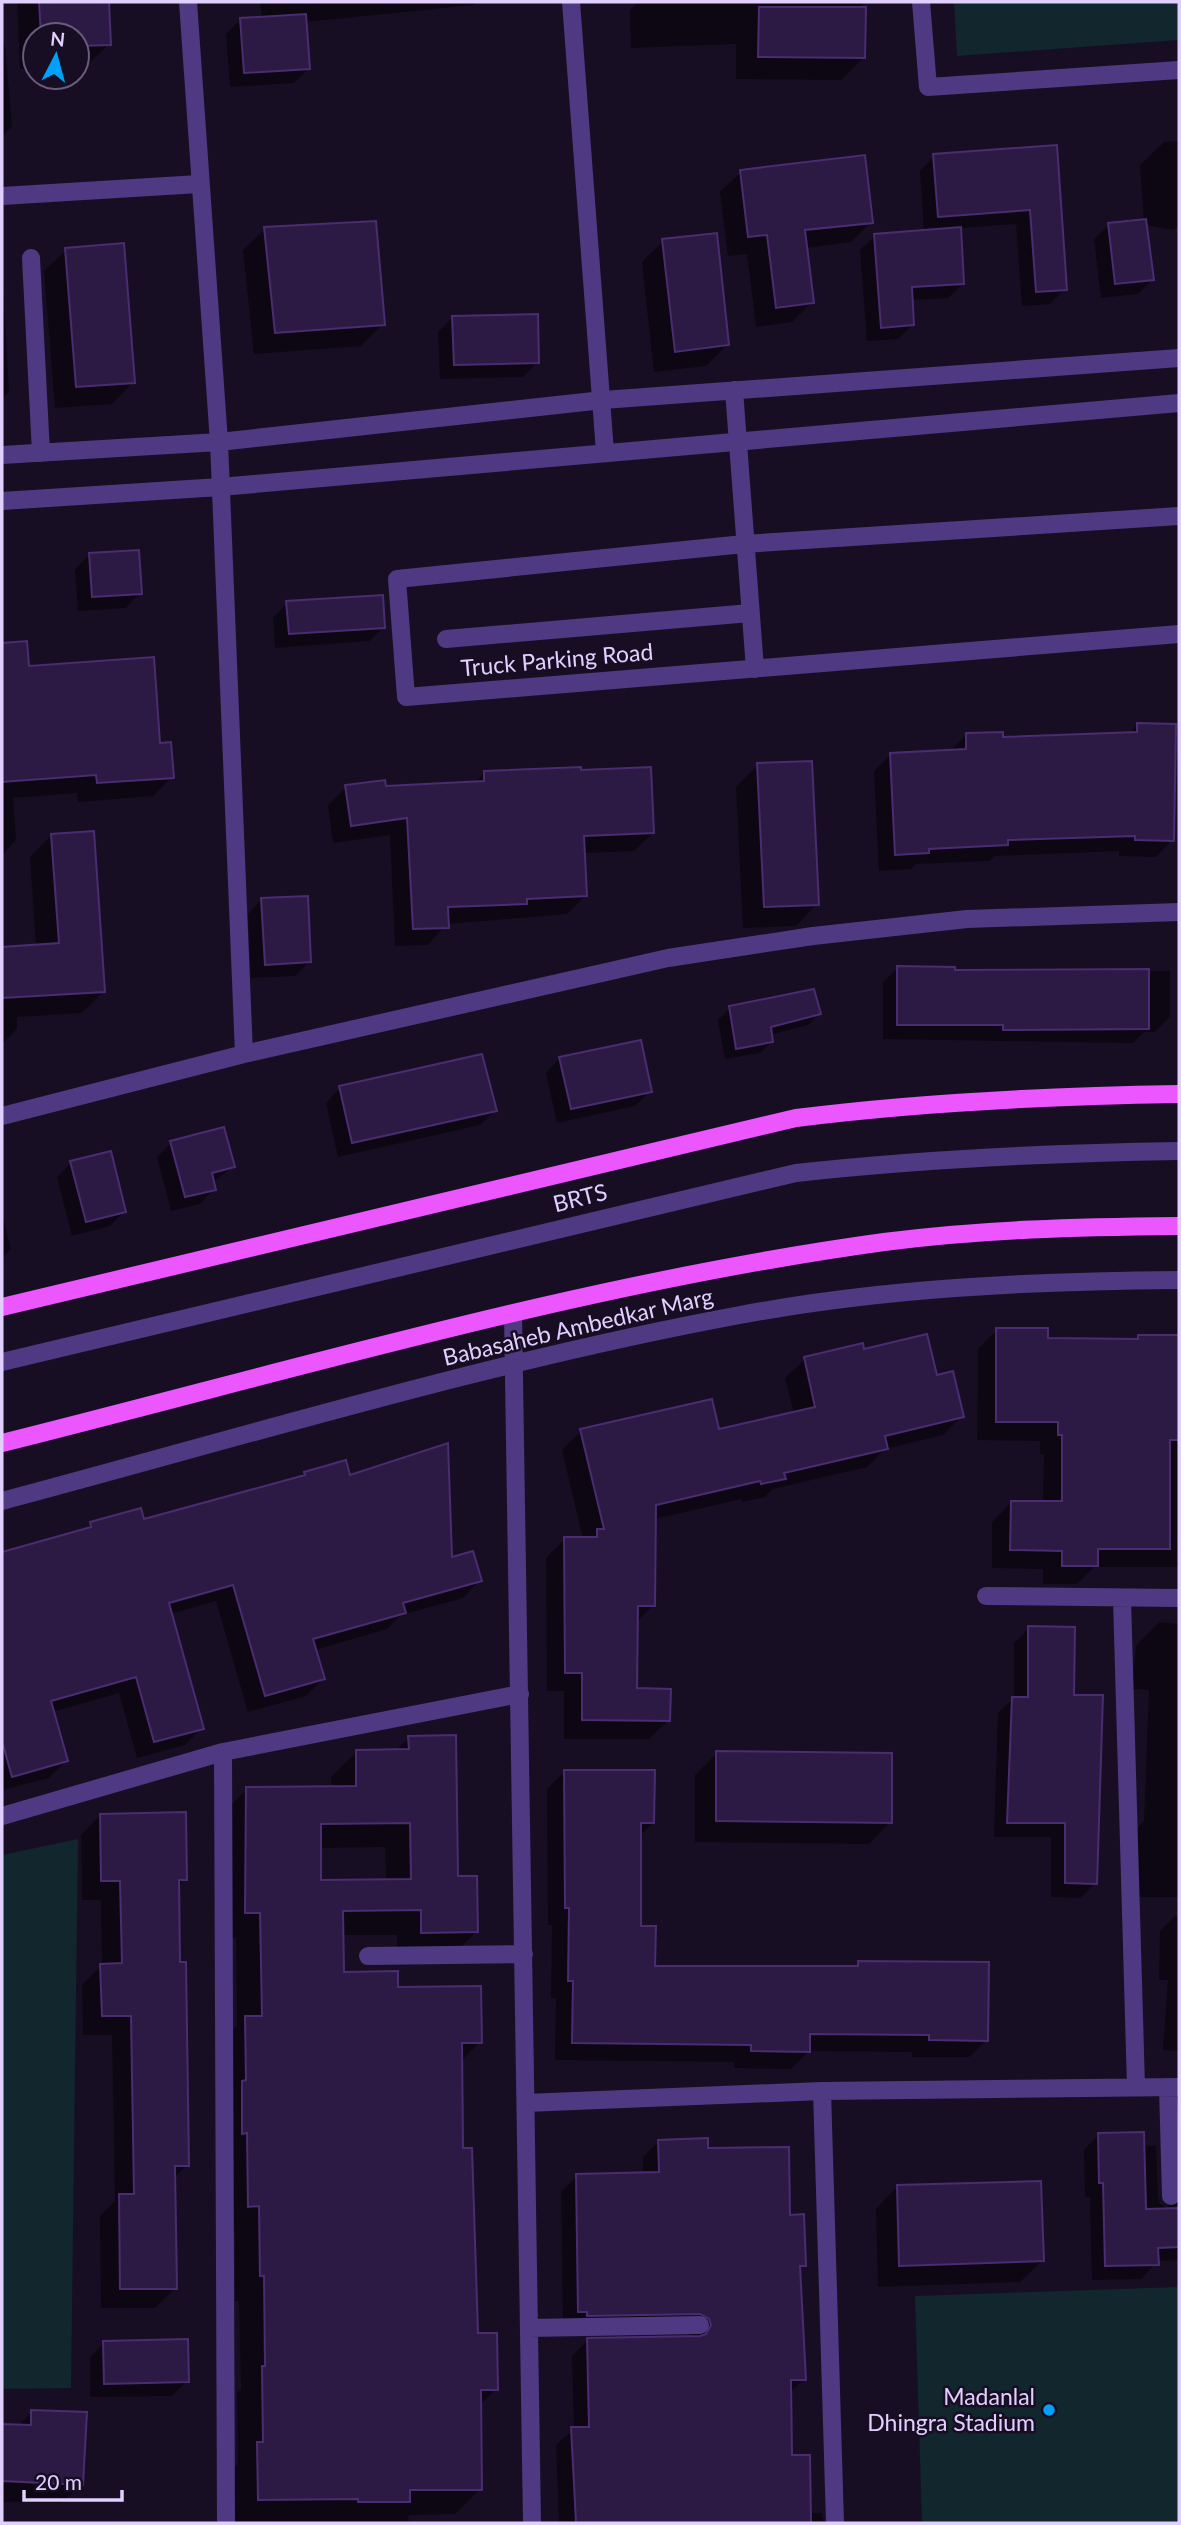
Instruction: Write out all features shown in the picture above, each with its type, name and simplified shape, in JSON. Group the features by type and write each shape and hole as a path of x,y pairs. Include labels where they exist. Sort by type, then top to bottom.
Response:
{"main road":[{"path":"2,1307 796,1118 901,1105 1033,1097 1179,1094"},
{"name":"Babasaheb Ambedkar Marg","path":"2,1443 513,1314 662,1280 886,1242 1040,1228 1179,1226"}],"street":[{"path":"188,2 219,442 244,1054"},
{"path":"571,2 605,452"},
{"path":"921,2 928,87 1179,70"},
{"path":"2,196 199,184"},
{"path":"31,258 41,453"},
{"path":"2,455 219,442 603,400 1179,358"},
{"path":"734,390 755,669"},
{"path":"2,500 220,487 737,439 1179,403"},
{"name":"Truck Parking Road","path":"1179,516 744,544 397,579 406,697 1179,634"},
{"path":"446,639 750,613"},
{"path":"2,1115 244,1054 681,956 813,936 967,919 1179,912"},
{"name":"BRTS","path":"2,1363 796,1173 901,1161 1034,1153 1179,1151"},
{"name":"Babasaheb Ambedkar Marg","path":"2,1501 513,1364 741,1314 942,1290 1047,1283 1179,1280"},
{"path":"513,1314 514,1536 520,1694 532,2523"},
{"path":"986,1596 1179,1598"},
{"path":"1122,1599 1136,2087"},
{"path":"2,1816 223,1752 520,1694"},
{"path":"223,1752 226,2523"},
{"path":"368,1956 524,1954"},
{"path":"526,2103 822,2091 1173,2087 1171,2196"},
{"path":"822,2091 835,2523"},
{"path":"529,2328 700,2325"}],"shaded area":[{"path":"954,2 1179,2 1179,40 957,56"},
{"path":"78,1839 71,2388 2,2389 2,1855"},
{"name":"Madanlal Dhingra Stadium","path":"1179,2287 1179,2523 922,2523 915,2296"}],"building":[{"path":"39,2 109,2 111,45 91,46 91,21 40,21"},
{"path":"759,7 866,7 865,58 758,57"},
{"path":"306,14 310,69 244,73 240,18"},
{"path":"1057,145 1067,290 1036,292 1030,210 938,217 933,154"},
{"path":"865,155 873,223 805,230 814,303 776,308 767,235 748,237 740,170"},
{"path":"1146,219 1154,280 1115,284 1108,223"},
{"path":"376,221 385,325 275,333 264,227"},
{"path":"961,227 964,284 912,287 914,325 881,328 874,234"},
{"path":"717,233 729,345 675,352 662,239"},
{"path":"124,243 135,383 76,387 65,248"},
{"path":"538,314 539,363 454,365 452,316"},
{"path":"139,550 142,594 92,597 89,553"},
{"path":"383,595 385,628 289,634 286,601"},
{"path":"27,641 29,666 154,657 160,743 171,742 174,778 97,783 96,775 2,782 2,643"},
{"path":"1137,723 1176,724 1174,841 1135,840 1135,836 1008,840 1008,845 929,849 929,853 895,855 890,753 966,749 966,733 1003,732 1003,737 1137,732"},
{"path":"812,761 819,905 764,907 757,763"},
{"path":"581,767 581,770 651,767 654,833 584,836 587,896 527,899 527,904 448,907 449,928 413,929 407,818 351,826 345,785 385,780 386,786 484,781 484,771"},
{"path":"94,831 105,992 2,998 2,947 59,943 51,834"},
{"path":"308,896 311,962 265,965 261,898"},
{"path":"897,966 955,967 955,970 1149,969 1149,1029 1003,1030 1003,1025 897,1025"},
{"path":"814,989 821,1014 771,1027 773,1042 736,1049 729,1006"},
{"path":"641,1040 652,1092 571,1109 559,1057"},
{"path":"482,1054 497,1111 352,1143 339,1086"},
{"path":"224,1127 235,1167 212,1173 216,1190 185,1197 170,1141"},
{"path":"111,1151 126,1212 86,1222 70,1161"},
{"path":"996,1328 1048,1328 1048,1338 1138,1339 1138,1335 1179,1335 1179,1440 1170,1440 1170,1549 1098,1549 1098,1566 1062,1566 1062,1551 1010,1550 1011,1501 1062,1501 1062,1435 1058,1435 1058,1422 996,1422"},
{"path":"927,1334 937,1375 953,1371 964,1417 885,1436 888,1449 784,1473 786,1479 761,1484 760,1481 656,1505 655,1606 638,1606 637,1688 671,1689 670,1721 582,1720 582,1673 565,1673 564,1537 597,1537 597,1529 604,1529 580,1429 712,1399 719,1429 815,1407 804,1357 863,1343 864,1349"},
{"path":"448,1443 452,1557 473,1551 482,1581 403,1603 406,1613 313,1639 325,1679 265,1696 233,1585 169,1603 204,1729 154,1742 136,1677 51,1701 68,1761 12,1777 2,1741 2,1552 91,1527 90,1522 141,1508 144,1519 305,1475 304,1472 346,1460 350,1475"},
{"path":"1028,1626 1075,1627 1074,1695 1103,1695 1097,1884 1065,1883 1065,1823 1007,1823 1012,1697 1028,1697"},
{"path":"456,1735 458,1876 477,1876 478,1932 421,1933 421,1910 343,1911 344,1972 398,1971 398,1987 481,1986 482,2043 462,2043 463,2148 472,2148 478,2333 497,2333 498,2390 481,2390 482,2490 410,2490 410,2502 358,2502 358,2499 258,2500 257,2442 263,2442 264,2276 260,2276 259,2206 248,2207 247,2133 242,2134 242,2081 246,2080 245,2016 262,2016 260,1913 245,1913 246,1787 356,1786 356,1750 409,1749 408,1736","holes":["410,1823 411,1879 321,1880 321,1824"]},
{"path":"716,1751 892,1753 892,1823 716,1821"},
{"path":"564,1770 655,1770 654,1823 641,1823 641,1926 656,1926 655,1966 858,1966 858,1961 989,1962 988,2041 929,2040 929,2035 810,2034 810,2052 751,2051 751,2045 572,2043 573,1981 568,1981 569,1908 565,1908"},
{"path":"186,1812 187,1880 179,1880 180,1962 186,1962 189,2166 175,2166 177,2289 120,2289 119,2194 134,2194 131,2016 102,2016 100,1964 122,1963 120,1881 101,1881 100,1814"},
{"path":"1144,2132 1146,2209 1179,2208 1179,2247 1158,2248 1159,2265 1105,2266 1103,2183 1099,2183 1098,2133"},
{"path":"708,2138 708,2148 789,2147 790,2215 804,2214 806,2266 800,2266 806,2380 791,2380 792,2455 810,2455 811,2523 576,2523 571,2427 589,2427 587,2338 700,2336 706,2334 711,2325 709,2319 700,2314 587,2316 587,2312 578,2312 576,2174 659,2172 658,2140"},
{"path":"1041,2181 1044,2261 899,2266 897,2185"},
{"path":"188,2339 189,2382 104,2384 103,2341"},
{"path":"31,2410 87,2412 83,2485 2,2481 2,2424 31,2425"}],"place":[{"name":"Madanlal Dhingra Stadium","path":"1049,2410"}]}
